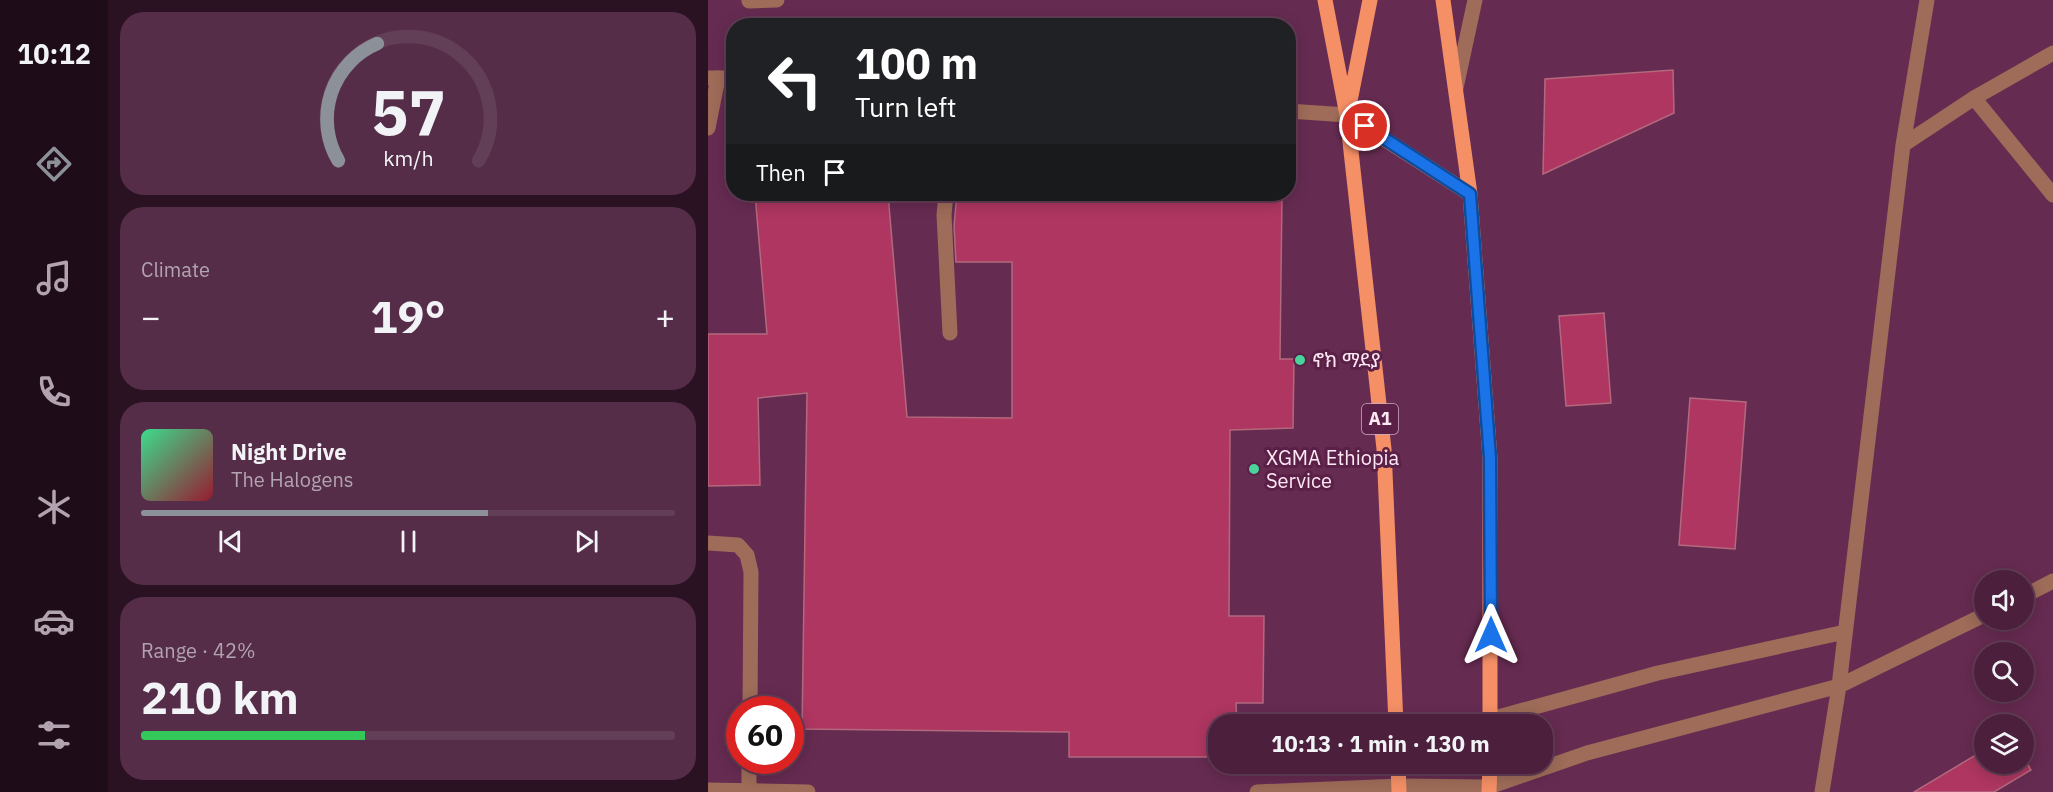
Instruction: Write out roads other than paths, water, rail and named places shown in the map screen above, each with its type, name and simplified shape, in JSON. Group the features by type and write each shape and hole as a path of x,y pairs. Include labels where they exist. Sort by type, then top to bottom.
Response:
{"main road":[{"name":"A1","path":"1325,0 1347,115 1384,449 1396,714"},
{"name":"A1","path":"1347,115 1370,0"},
{"path":"1443,0 1470,194 1490,458 1490,714"},
{"path":"1347,115 1470,194"},
{"path":"1398,774 1399,789"},
{"path":"1489,789 1490,774"}],"street":[{"path":"749,2 777,0"},
{"path":"1455,93 1475,0"},
{"path":"1822,792 1839,686 1903,145 1927,0"},
{"path":"1903,145 1974,98 2053,53"},
{"path":"708,128 720,78"},
{"path":"1974,98 2053,195"},
{"path":"1296,112 1347,115"},
{"path":"945,201 944,215 950,333"},
{"path":"708,543 738,545 747,555 749,564 750,696"},
{"path":"2034,591 2053,582"},
{"path":"1257,792 1489,789 1587,753 1839,686 1974,620"},
{"path":"1517,714 1658,673 1845,632"},
{"path":"749,774 749,790"},
{"path":"708,790 808,792"}],"place":[{"name":"ኖክ ማደያ","path":"1300,360"},
{"name":"XGMA Ethiopia Service","path":"1254,469"}]}
